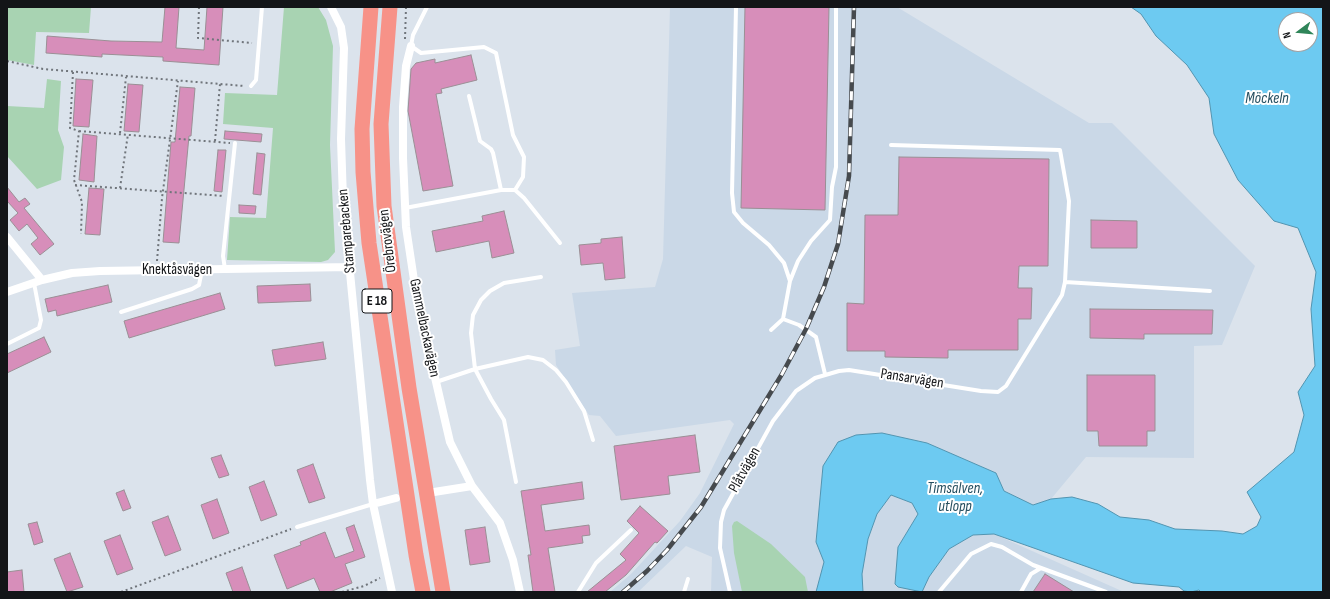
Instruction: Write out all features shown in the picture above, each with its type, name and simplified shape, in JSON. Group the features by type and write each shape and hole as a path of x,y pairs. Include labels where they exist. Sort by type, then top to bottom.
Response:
{"highway":[{"name":"Örebrovägen","path":"371,7 362,129 363,172 369,243 416,555 423,592"},
{"name":"Örebrovägen","path":"390,7 381,124 384,206 409,388 443,592"}],"street":[{"name":"Stamparebacken","path":"331,7 341,27 344,48 342,154 344,200 373,504 392,592"},
{"name":"Gammelbackavägen","path":"411,46 406,66 403,108 405,208 410,262 417,300 450,442 472,486 500,523 512,560 520,592"},
{"path":"7,237 38,281"},
{"name":"Knektåsvägen","path":"7,292 38,281 72,273 100,271 351,267"},
{"path":"434,492 472,486"},
{"path":"373,504 396,498"}],"lane":[{"path":"251,86 256,80 262,7"},
{"path":"427,7 413,35 411,46 421,53 484,47 496,53 513,135 524,158 523,177 515,190"},
{"path":"736,7 732,193 734,212 743,223 769,245 784,263 790,281"},
{"path":"771,330 783,319 790,281 798,261 811,240 830,220 832,187 836,167 836,7"},
{"path":"469,96 480,141 492,149 501,190"},
{"path":"225,270 223,256 231,197 235,143"},
{"path":"891,145 1060,150 1069,201 1065,282 1210,291"},
{"path":"405,208 501,190 515,190 524,198 560,243"},
{"path":"121,312 192,289 199,285 202,270"},
{"path":"516,482 504,420 475,369 471,333 474,315 481,300 490,291 504,283 542,277"},
{"path":"7,344 39,328 41,320 38,281"},
{"name":"Pansarvägen","path":"825,374 840,371 860,371 981,391 998,392 1006,386 1062,295 1065,282"},
{"path":"783,319 799,324 816,337 825,374"},
{"path":"436,382 475,369 528,357 543,360 556,370 566,382 584,411 593,440"},
{"name":"Plåtvägen","path":"730,592 720,548 721,522 724,510 773,421 787,401 804,384 825,374"},
{"path":"297,527 373,504"},
{"path":"578,592 596,563 631,530"},
{"path":"939,592 971,554 991,544 1002,547 1041,568 1106,592"},
{"path":"1021,592 1031,574 1041,568"},
{"path":"684,592 688,579"}],"path":[{"path":"200,7 198,38 259,43"},
{"path":"406,7 404,38 411,46"},
{"path":"7,61 43,69 251,86"},
{"path":"73,72 70,128 79,131 235,143"},
{"path":"120,133 126,76"},
{"path":"157,270 164,192 178,81"},
{"path":"215,141 220,84"},
{"path":"79,131 74,180 82,202 81,234"},
{"path":"120,188 128,134"},
{"path":"76,185 231,197"},
{"path":"121,592 297,527"},
{"path":"342,592 364,586 388,574"}],"shaded area":[{"path":"670,7 897,7 1089,123 1112,123 1255,266 1222,345 1194,346 1194,458 1086,457 1051,499 1034,505 1004,491 996,473 927,443 883,433 856,435 823,466 816,542 862,574 868,539 877,514 890,495 912,503 918,514 898,547 922,592 711,592 712,557 686,546 638,592 610,592 631,574 680,521 700,493 734,424 730,420 616,436 600,416 589,415 556,365 555,350 580,346 572,293 655,287 663,259"},
{"path":"994,534 1124,592 922,592 929,577 949,549 973,535"}],"green space":[{"path":"7,7 91,7 89,33 36,32 34,65 7,60"},
{"path":"284,7 318,7 326,20 333,46 330,145 335,252 328,260 321,262 227,260 230,217 266,218 273,128 223,124 225,93 277,95"},
{"path":"47,79 61,81 58,130 64,147 61,180 37,189 7,156 7,106 44,108"},
{"path":"737,521 771,544 805,577 808,592 742,592 734,553 732,526 734,522"}],"water":[{"path":"1131,7 1323,7 1323,592 1201,592 1199,590 1191,592 1184,591 1179,587 1133,583 994,534 973,535 949,549 929,577 922,592 898,587 895,584 898,547 918,514 912,503 891,495 877,514 868,539 862,574 863,592 816,592 824,562 816,542 823,466 838,442 856,435 882,433 927,443 996,473 1004,491 1033,505 1051,499 1072,497 1098,504 1120,517 1149,520 1175,529 1222,531 1243,534 1257,526 1261,517 1247,492 1294,452 1304,415 1298,392 1315,366 1311,309 1316,272 1298,228 1274,221 1238,180 1214,134 1209,98 1187,65 1156,36 1141,14"}],"building":[{"path":"165,7 179,7 176,48 204,50 207,7 223,7 219,65 163,61 163,57 102,54 102,57 46,53 47,36 111,41 162,42"},
{"path":"745,7 829,7 825,210 741,208"},
{"path":"471,55 477,80 441,89 442,93 436,94 453,186 423,191 408,111 411,69 416,63 435,59 435,63"},
{"path":"76,79 93,80 89,127 73,126"},
{"path":"128,84 143,85 139,132 124,131"},
{"path":"180,87 195,88 179,243 163,242 171,142 175,142"},
{"path":"225,131 262,134 261,142 224,139"},
{"path":"83,134 97,136 94,182 79,180"},
{"path":"218,150 226,150 222,192 214,191"},
{"path":"257,153 265,154 261,195 253,194"},
{"path":"899,157 1049,159 1048,266 1019,266 1018,288 1032,288 1031,319 1018,319 1018,350 948,350 948,358 885,357 885,351 847,351 847,303 864,304 865,215 898,215"},
{"path":"7,187 19,202 25,198 30,204 24,208 54,244 40,255 31,244 38,238 27,224 19,231 10,220 18,213 7,201"},
{"path":"89,188 104,189 100,235 85,234"},
{"path":"239,205 256,206 255,214 239,213"},
{"path":"504,211 514,253 492,258 489,241 436,252 432,231 483,221 482,216"},
{"path":"1091,220 1137,221 1137,248 1091,248"},
{"path":"622,237 625,278 605,280 603,263 581,265 579,245 601,243 601,239"},
{"path":"310,284 311,301 258,303 257,286"},
{"path":"108,285 112,302 57,316 56,310 48,312 45,299"},
{"path":"220,293 225,309 129,338 124,321"},
{"path":"1090,309 1213,310 1212,334 1144,334 1144,339 1090,338"},
{"path":"44,337 51,352 7,373 7,354"},
{"path":"323,342 326,359 275,366 272,350"},
{"path":"1087,375 1155,375 1155,431 1147,431 1147,446 1099,446 1098,431 1087,431"},
{"path":"695,435 700,472 668,476 670,494 621,500 614,446"},
{"path":"221,455 229,475 219,478 211,458"},
{"path":"313,464 325,498 309,503 297,470"},
{"path":"264,481 277,515 261,521 249,487"},
{"path":"582,482 584,499 541,505 545,531 589,525 590,535 582,536 583,543 548,548 555,592 533,592 528,555 531,555 521,491"},
{"path":"124,490 131,508 123,511 116,493"},
{"path":"217,499 229,533 213,539 201,505"},
{"path":"640,506 668,531 657,543 655,542 626,575 605,592 587,592 626,560 620,554 639,533 627,521"},
{"path":"168,516 181,550 165,556 152,522"},
{"path":"37,522 43,542 34,545 28,524"},
{"path":"354,525 365,557 345,564 352,583 330,592 320,592 314,578 287,589 274,555 301,545 300,542 325,532 335,558 354,551 346,528"},
{"path":"485,527 490,562 470,565 465,530"},
{"path":"120,535 133,569 117,575 104,541"},
{"path":"70,553 83,587 67,592 54,559"},
{"path":"242,567 251,592 233,592 226,573"},
{"path":"22,570 24,592 7,592 7,572"},
{"path":"1045,574 1074,592 1033,592"}],"railway":[{"path":"623,592 647,571 667,550 701,507 782,374 806,329 824,287 838,244 849,176 854,7"}],"water label":[{"name":"Möckeln","path":"1267,99"},
{"name":"Timsälven, utlopp","path":"955,498"}]}
